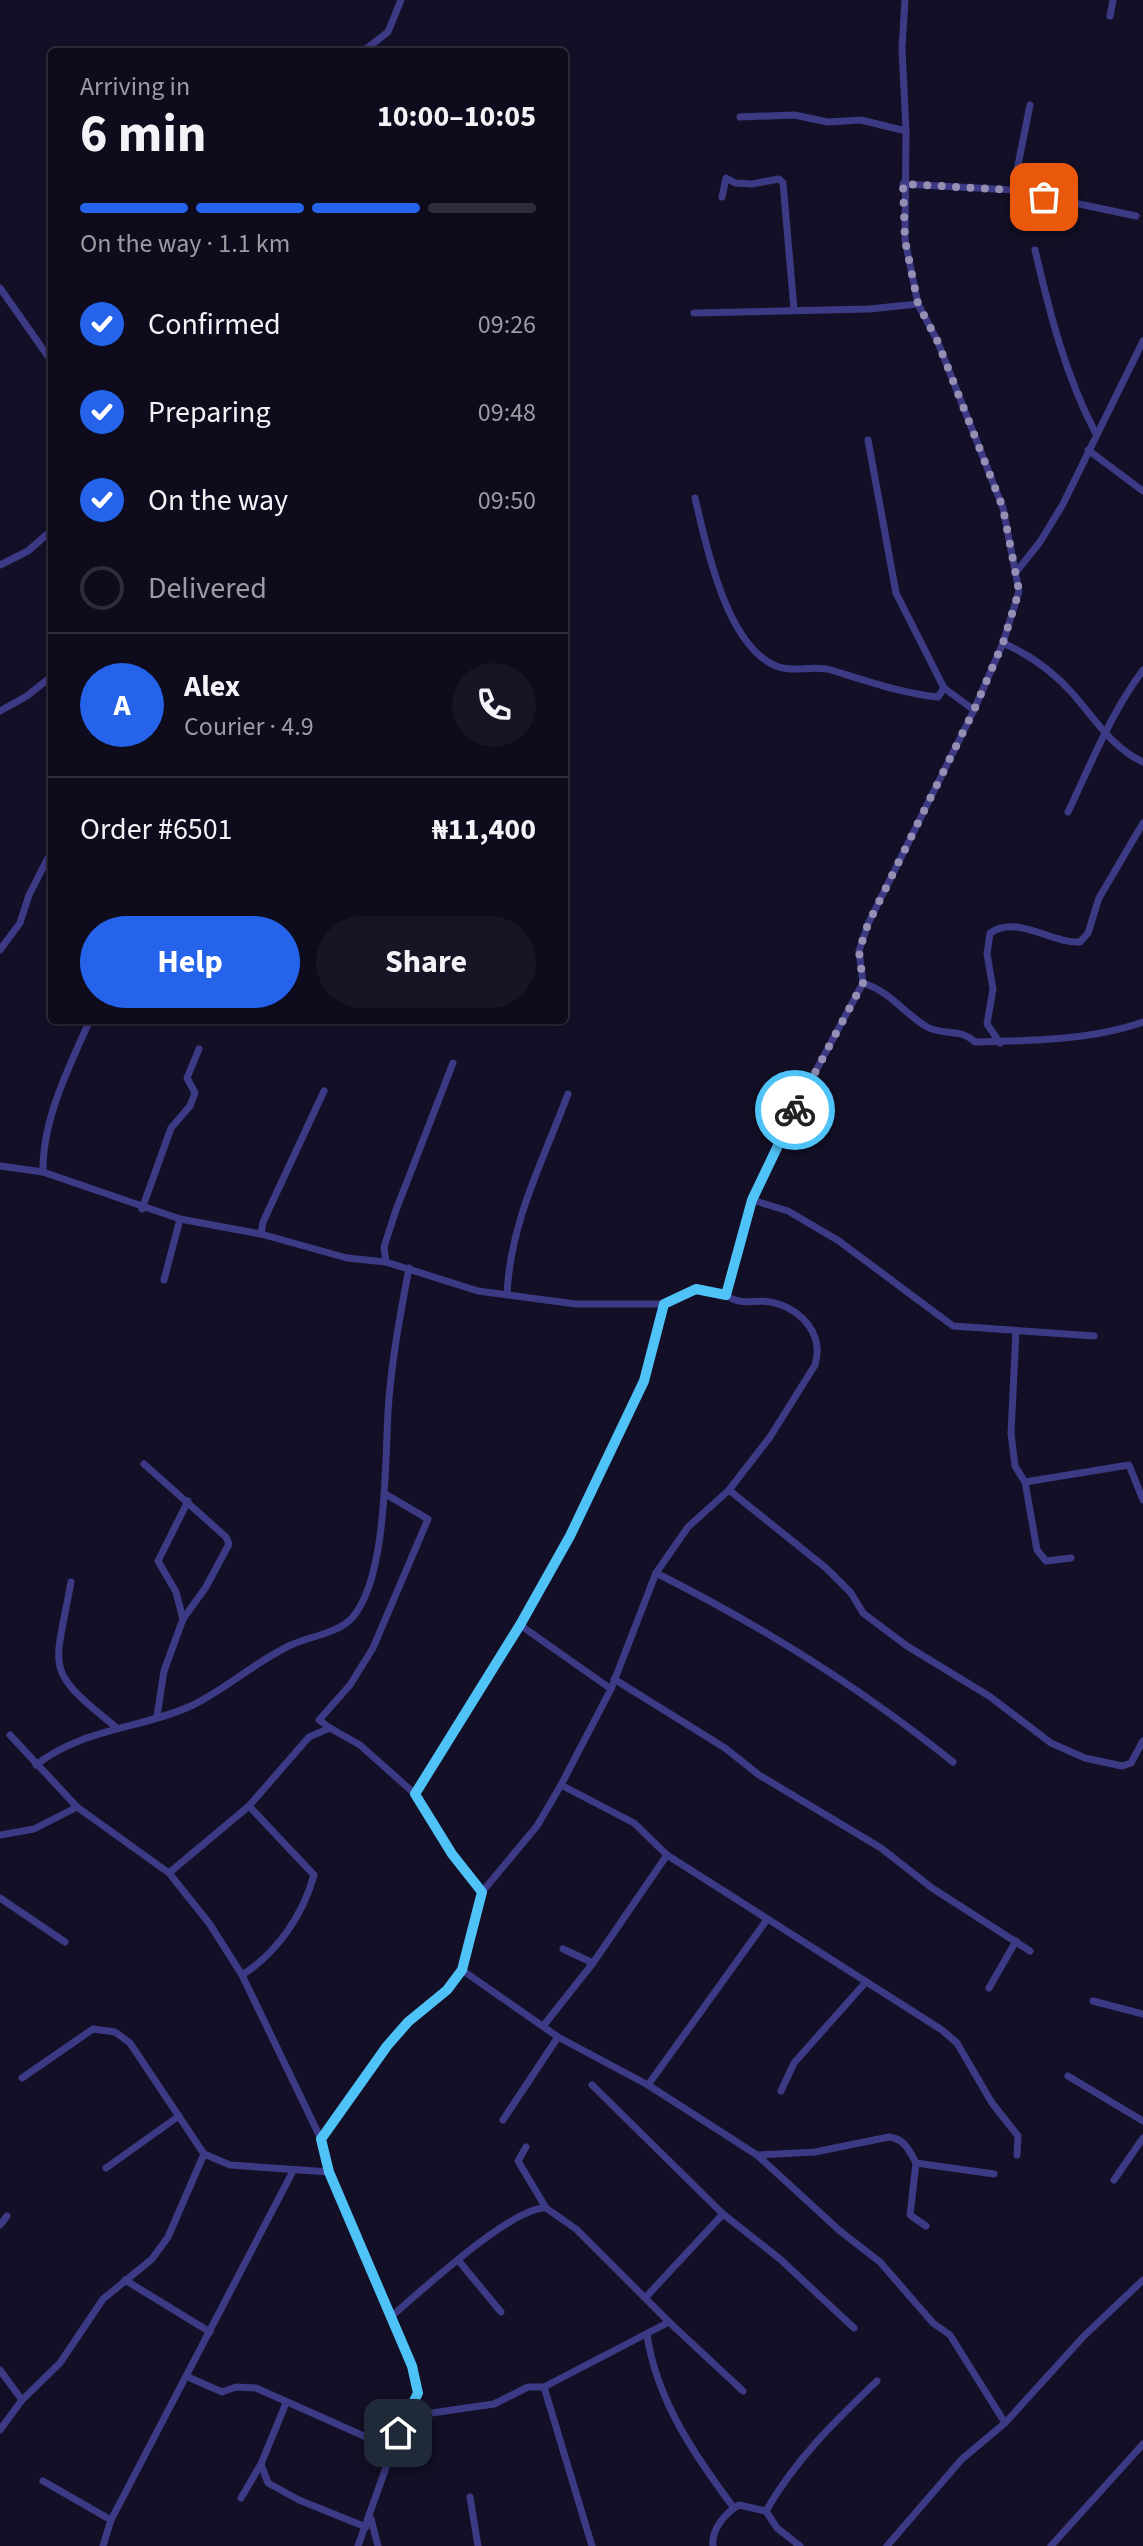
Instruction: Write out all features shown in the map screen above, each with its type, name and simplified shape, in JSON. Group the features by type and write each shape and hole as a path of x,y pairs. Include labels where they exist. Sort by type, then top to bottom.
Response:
{"street":[{"path":"367,48 388,32 401,0"},
{"path":"726,1295 752,1200 863,983 859,951 868,924 974,710 1003,643 1019,591 1003,508 937,340 918,304 905,240 903,184 906,131 902,48 905,0"},
{"path":"1110,16 1113,0"},
{"path":"1013,190 1030,105"},
{"path":"740,117 794,115 828,122 861,120 906,131"},
{"path":"722,197 726,178 735,183 779,179 783,183 794,309"},
{"path":"903,184 1013,190 1136,216"},
{"path":"1035,250 1056,338 1073,386 1095,432"},
{"path":"0,288 48,356"},
{"path":"694,313 869,309 918,304"},
{"path":"1016,572 1040,542 1063,504 1095,432 1143,341"},
{"path":"868,440 896,593 944,688 974,710"},
{"path":"1088,450 1143,491"},
{"path":"695,498 714,571 729,611 753,650 785,669 827,669 916,695 938,697 944,688"},
{"path":"0,565 28,551 48,534"},
{"path":"1003,643 1026,653 1046,668 1072,693 1104,734 1143,762"},
{"path":"1068,812 1086,767 1131,684 1143,670"},
{"path":"0,711 27,696 48,679"},
{"path":"1000,1043 987,1024 993,989 987,954 990,933 998,928 1035,930 1080,942 1088,933 1099,898 1143,823"},
{"path":"0,950 20,923 29,895 48,858"},
{"path":"863,983 884,990 934,1030 967,1034 975,1042 1000,1043 1104,1031 1143,1022"},
{"path":"43,1172 43,1149 51,1122 88,1024"},
{"path":"142,1209 171,1128 190,1106 195,1093 187,1078 199,1049"},
{"path":"386,1262 384,1247 396,1210 453,1063"},
{"path":"261,1234 324,1091"},
{"path":"507,1295 509,1260 517,1228 568,1094"},
{"path":"0,1166 43,1172 142,1209 180,1219 261,1234 347,1258 386,1262 478,1291 576,1304 664,1304 696,1289 726,1295 740,1303 772,1302 798,1314 810,1326 819,1352 803,1390 729,1490 688,1527 656,1573 611,1689 561,1785 537,1826 482,1892 462,1970 447,1990 408,2022 387,2046 321,2139"},
{"path":"752,1200 788,1211 839,1241 953,1326 1094,1336"},
{"path":"164,1280 180,1219"},
{"path":"36,1765 68,1743 145,1724 157,1716 191,1706 257,1661 348,1622 368,1592 387,1495 389,1400 396,1332 409,1268"},
{"path":"415,1794 520,1625 570,1536 644,1381 664,1304"},
{"path":"1016,1331 1011,1433 1015,1466 1025,1482 1037,1550 1046,1561 1071,1558"},
{"path":"144,1464 188,1501 226,1537 229,1544 206,1587 183,1619 164,1671 157,1716"},
{"path":"1025,1482 1129,1465 1143,1500"},
{"path":"729,1490 826,1568 851,1593 863,1613 936,1665 989,1696 1051,1743 1085,1758 1122,1766 1131,1763 1143,1741"},
{"path":"387,1495 428,1519 373,1648 350,1685 319,1720 360,1745 415,1794 452,1854 482,1892"},
{"path":"183,1619 176,1592 158,1561 188,1501"},
{"path":"656,1573 727,1609 884,1705 953,1762"},
{"path":"71,1582 57,1664 73,1693 117,1729"},
{"path":"520,1625 611,1689"},
{"path":"614,1679 725,1748 759,1775 881,1848 932,1888 1030,1951"},
{"path":"169,1873 249,1806 309,1737 330,1728"},
{"path":"10,1735 77,1807 169,1873 209,1923 242,1975 321,2139 329,2172 393,2315 417,2384 416,2401 404,2417 358,2546"},
{"path":"561,1785 634,1823 667,1855 766,1921 834,1959 865,1983 942,2030 957,2043 992,2103 1018,2136 1017,2155"},
{"path":"242,1975 261,1963 281,1940 298,1914 314,1875 249,1806"},
{"path":"0,1845 2,1836 44,1825 77,1807"},
{"path":"544,2025 593,1963 667,1855"},
{"path":"0,1898 65,1942"},
{"path":"648,2085 766,1921"},
{"path":"989,1988 1016,1941"},
{"path":"563,1949 593,1963"},
{"path":"462,1970 558,2037 648,2085 757,2155 840,2231 880,2262 933,2323 950,2335 1005,2423"},
{"path":"781,2091 794,2063 865,1983"},
{"path":"1093,2001 1143,2014"},
{"path":"22,2078 79,2037 104,2029 130,2043 204,2154 230,2165 329,2172"},
{"path":"503,2120 558,2037"},
{"path":"1068,2076 1143,2121"},
{"path":"592,2085 723,2214 780,2259 854,2328"},
{"path":"106,2168 179,2116"},
{"path":"757,2155 815,2152 889,2137 899,2138 916,2163 910,2215 926,2226"},
{"path":"1114,2180 1143,2138"},
{"path":"526,2147 518,2161 546,2208 576,2229 743,2391"},
{"path":"0,2430 22,2400 60,2363 103,2299 152,2259 168,2237 204,2154"},
{"path":"916,2163 994,2174"},
{"path":"103,2546 111,2520 293,2171"},
{"path":"393,2315 458,2260 524,2212 546,2208"},
{"path":"646,2297 723,2214"},
{"path":"0,2225 7,2216"},
{"path":"458,2260 501,2312"},
{"path":"125,2280 210,2332"},
{"path":"887,2546 962,2459 1005,2423 1084,2336 1143,2280"},
{"path":"404,2417 494,2404 528,2387 544,2387 669,2322"},
{"path":"647,2335 651,2359 674,2416 701,2466 734,2508"},
{"path":"0,2370 22,2400"},
{"path":"188,2377 222,2392 236,2387 256,2388 393,2449"},
{"path":"766,2511 783,2481 813,2445 877,2381"},
{"path":"544,2387 592,2546"},
{"path":"241,2498 261,2464 286,2403"},
{"path":"1051,2546 1143,2444"},
{"path":"261,2464 268,2483 299,2500 366,2527"},
{"path":"43,2481 111,2520"},
{"path":"470,2497 478,2546"},
{"path":"713,2546 712,2539 724,2516 739,2505 766,2511 777,2528 800,2546"},
{"path":"370,2517 378,2546"}],"way so far":[{"path":"795,1110 863,983 859,951 868,924 886,882 974,710 1003,643 1019,591 1003,508 937,340 918,304 905,240 903,184 1013,190 1044,197"}],"route":[{"path":"398,2433 404,2417 416,2401 417,2384 393,2315 329,2172 321,2139 387,2046 408,2022 447,1990 462,1970 471,1924 482,1892 452,1854 415,1794 520,1625 570,1536 600,1466 644,1381 664,1304 696,1289 726,1295 752,1200 795,1110"}]}
